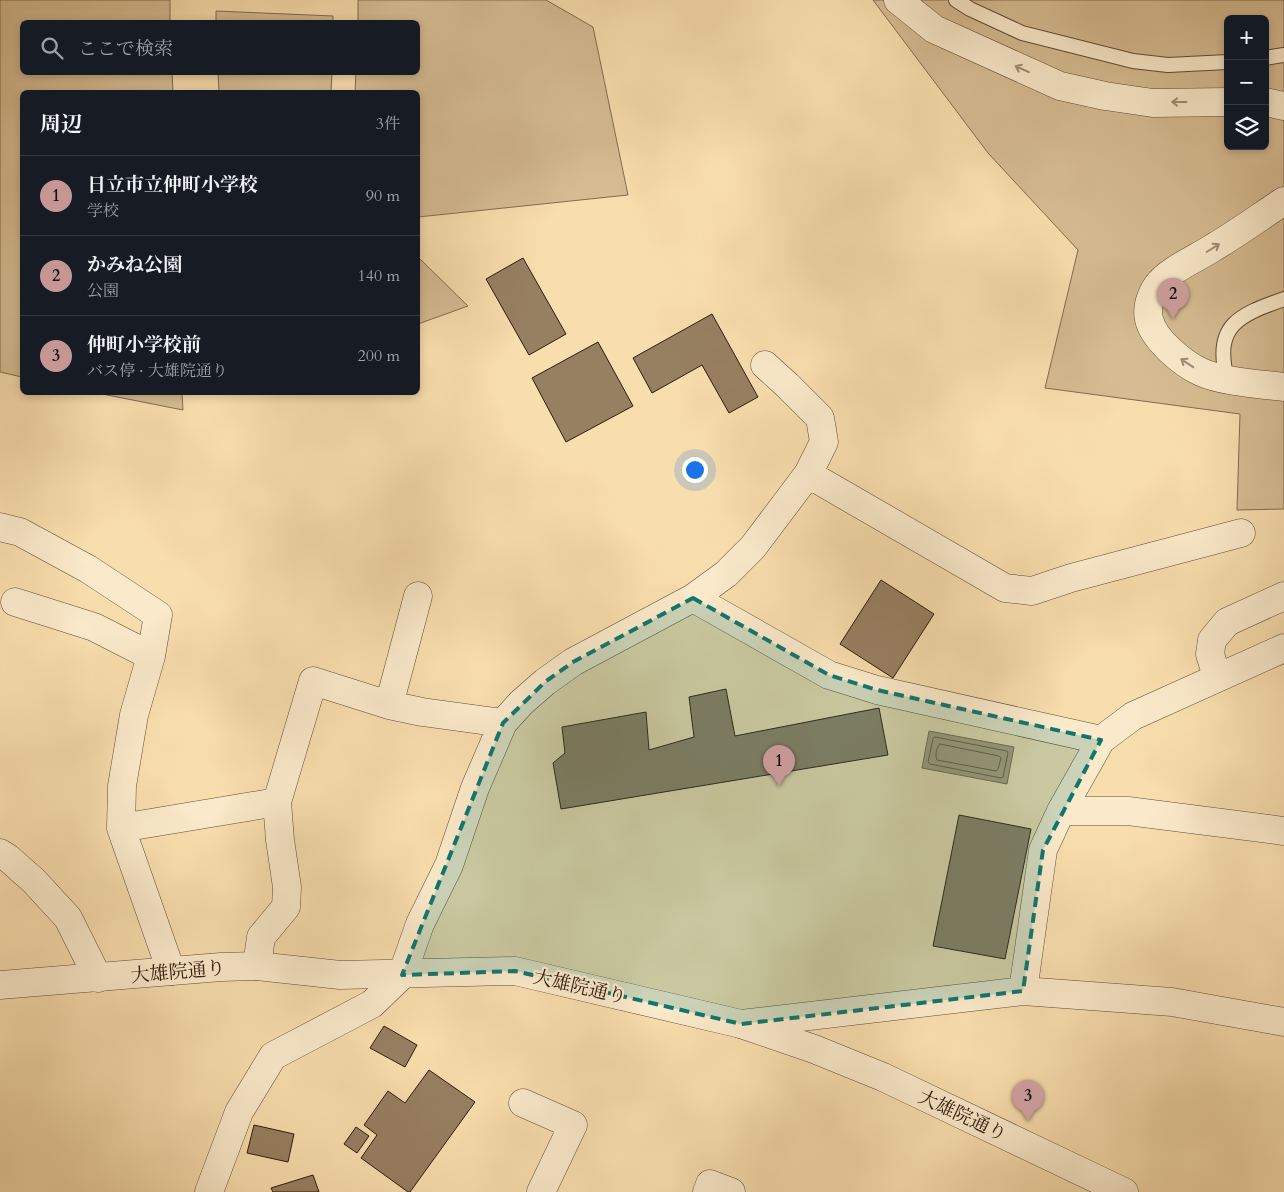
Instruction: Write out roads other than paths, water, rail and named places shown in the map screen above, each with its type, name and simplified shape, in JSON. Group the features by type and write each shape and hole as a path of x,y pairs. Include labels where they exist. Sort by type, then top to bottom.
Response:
{"street":[{"path":"898,0 934,29 1060,86 1105,96 1153,103 1224,102"},
{"path":"1269,103 1284,106"},
{"path":"1284,201 1176,270 1158,285 1150,299 1148,318 1157,336 1177,356 1202,372 1227,379 1284,387"},
{"path":"209,1192 239,1112 273,1056 372,1004 402,975 420,924 449,865 475,788 503,723 521,702 573,662 618,636 693,598 726,574 753,546 808,474 824,442 820,418 765,365"},
{"path":"808,474 1005,588 1032,591 1080,575 1241,533"},
{"path":"0,527 20,532 88,569 158,615 151,656 134,715 122,786 120,828 171,971"},
{"path":"389,705 418,596"},
{"path":"1218,677 1210,654 1212,640 1227,622 1284,596"},
{"path":"693,598 829,675 877,690 1101,740"},
{"path":"16,602 94,627 151,656"},
{"path":"1023,991 1043,850 1061,810 1101,740 1133,716 1284,648"},
{"path":"256,966 262,937 286,907 286,887 277,802 313,681 389,705 422,712 503,723"},
{"path":"120,828 277,802"},
{"path":"1061,810 1128,811 1284,831"},
{"path":"0,853 34,881 68,918 98,978"},
{"name":"大雄院通り","path":"0,985 256,966 340,975 515,971 741,1024 814,1049 882,1077 1124,1192"},
{"path":"741,1024 1023,991 1172,1002 1284,1022"},
{"path":"523,1102 572,1125 542,1192"},
{"path":"707,1192 710,1184 731,1192"}],"lane":[{"path":"956,0 970,9 1022,33 1133,61 1168,65 1224,62"},
{"path":"1269,57 1284,55"},
{"path":"1227,379 1223,363 1223,345 1228,329 1243,316 1284,299"}],"water":[{"path":"929,731 1014,747 1007,784 922,768"}],"place":[{"name":"かみね公園","path":"1173,319"},
{"name":"日立市立仲町小学校","path":"779,786"},
{"name":"仲町小学校前","path":"1028,1121"}]}
